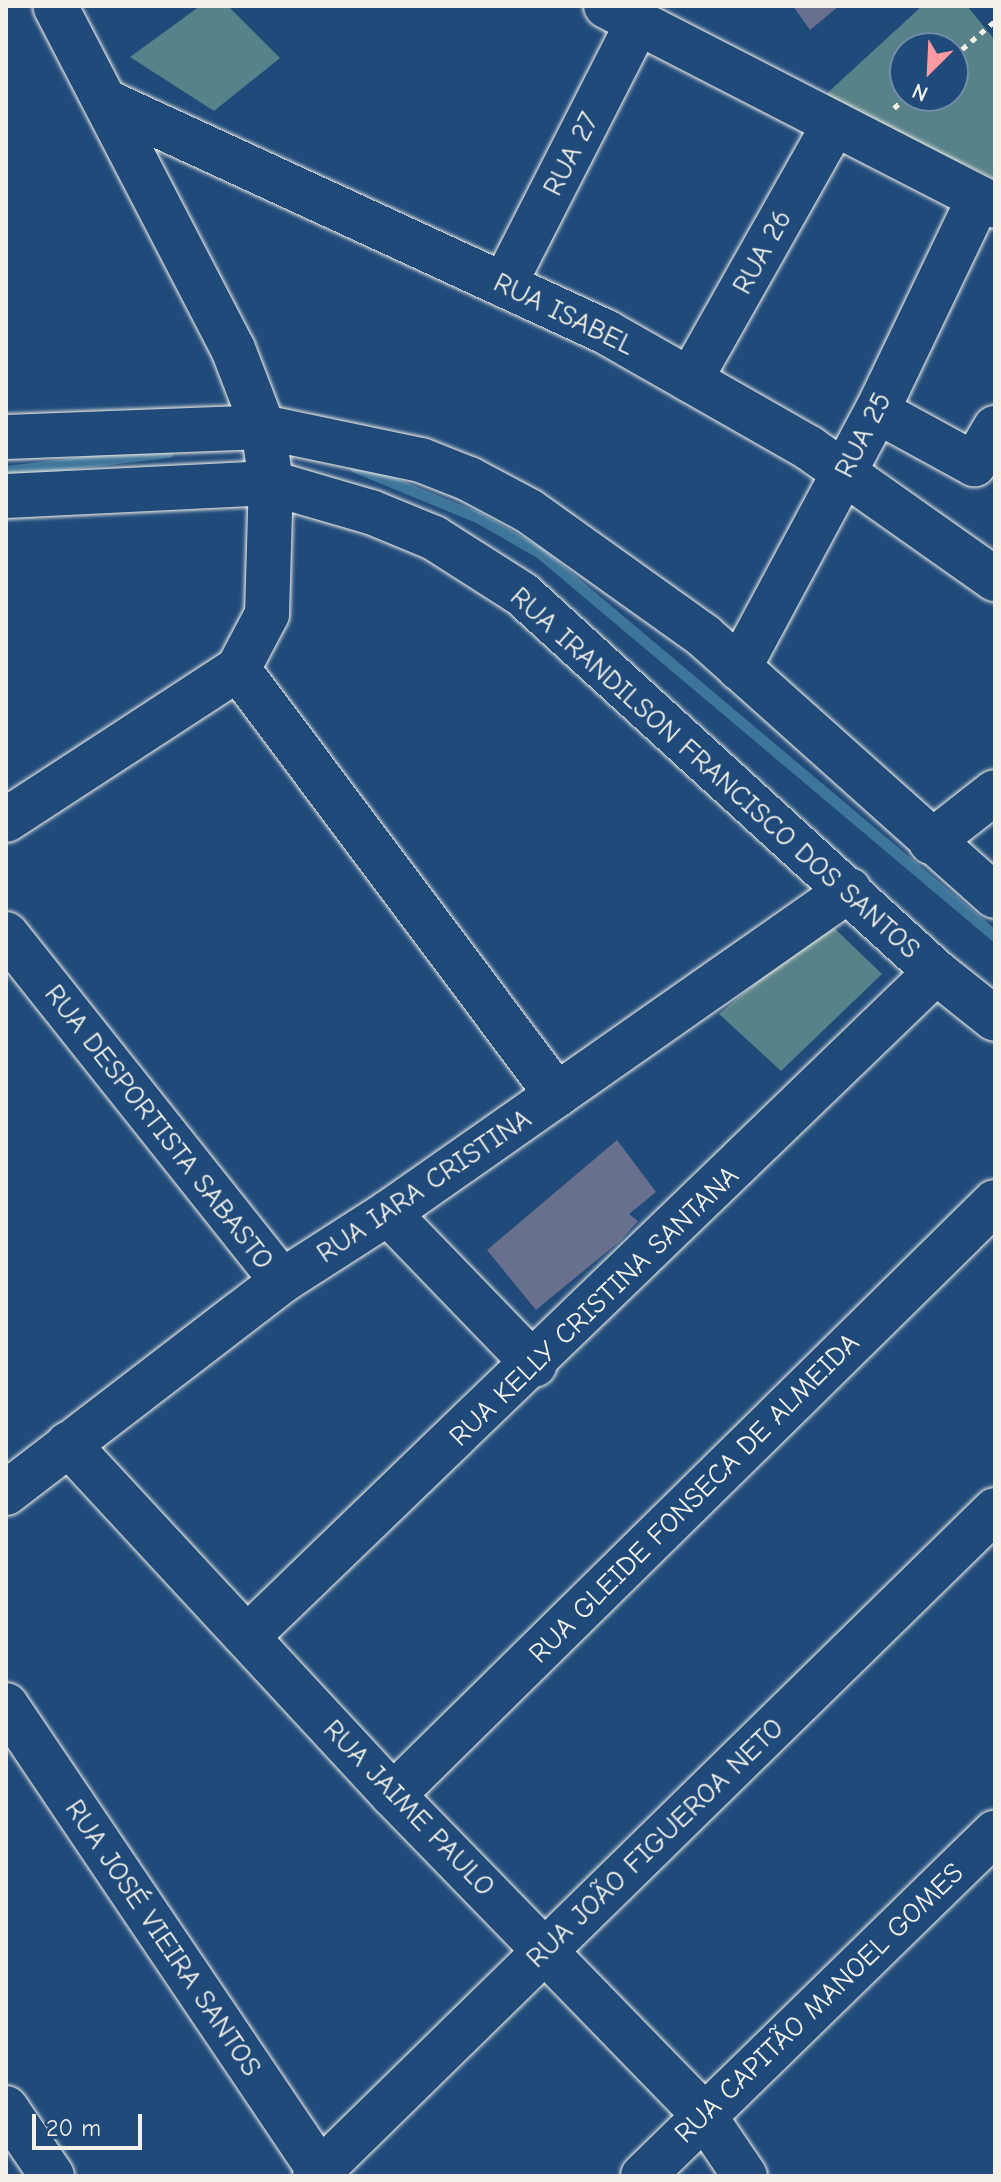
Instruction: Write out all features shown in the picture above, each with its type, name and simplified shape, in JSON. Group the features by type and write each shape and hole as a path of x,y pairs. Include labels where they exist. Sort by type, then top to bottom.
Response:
{"street":[{"path":"6,820 238,669 267,614 271,483 263,427 233,349 55,6"},
{"path":"622,14 987,202"},
{"name":"RUA 27","path":"504,285 622,14"},
{"name":"RUA ISABEL","path":"105,101 606,332 809,448 843,475 932,529 995,579"},
{"name":"RUA 26","path":"690,380 834,124"},
{"name":"RUA 25","path":"739,668 987,202"},
{"path":"877,411 974,464 995,428"},
{"path":"6,437 263,427 421,460 469,479 581,546 739,668 995,896"},
{"name":"RUA IRANDILSON FRANCISCO DOS SANTOS","path":"6,496 271,483 371,512 434,538 522,594 936,972 995,1019"},
{"path":"238,669 557,1095"},
{"path":"931,842 995,792"},
{"name":"RUA IARA CRISTINA","path":"8,1487 282,1281 388,1213 849,890"},
{"name":"RUA DESPORTISTA SABASTO","path":"6,934 282,1281"},
{"name":"RUA KELLY CRISTINA SANTANA","path":"248,1636 535,1365 936,972"},
{"name":"RUA GLEIDE FONSECA DE ALMEIDA","path":"393,1795 995,1202"},
{"path":"388,1213 535,1365"},
{"name":"RUA JAIME PAULO","path":"68,1444 393,1795 546,1948 703,2114 745,2176"},
{"name":"RUA JOÃO FIGUEROA NETO","path":"318,2174 995,1510"},
{"name":"RUA JOSÉ VIEIRA SANTOS","path":"6,1705 318,2174"},
{"name":"RUA CAPITÃO MANOEL GOMES","path":"643,2176 703,2114 995,1832"},
{"path":"6,2108 52,2176"}],"path":[{"path":"969,43 995,21"}],"green space":[{"path":"200,6 228,6 280,58 214,111 130,57"},
{"path":"922,6 967,6 995,40 995,179 823,97 889,36 889,112 969,112 969,32 894,32"},
{"path":"828,922 882,974 781,1071 719,1014"}],"building":[{"path":"793,6 839,6 810,30"},
{"path":"617,1140 656,1192 629,1214 638,1221 620,1241 536,1310 487,1250"}],"waterway":[{"path":"6,471 168,452"},
{"path":"355,467 477,517 540,553 995,936"}]}
